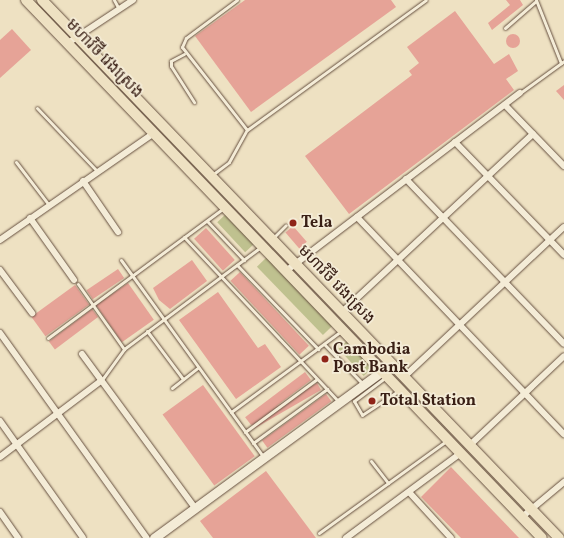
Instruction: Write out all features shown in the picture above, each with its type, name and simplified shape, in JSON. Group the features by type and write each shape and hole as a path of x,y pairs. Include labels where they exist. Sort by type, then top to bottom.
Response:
{"main road":[{"name":"មហាវិថី វេងស្រេង","path":"26,0 385,373 540,537"},
{"name":"មហាវិថី វេងស្រេង","path":"42,0 559,538"},
{"path":"202,184 211,176"}],"street":[{"path":"68,43 76,35 132,0"},
{"path":"286,271 520,93"},
{"path":"505,105 564,166"},
{"path":"0,240 97,171 154,133"},
{"path":"342,312 533,134"},
{"path":"455,142 564,255"},
{"path":"406,179 564,344"},
{"path":"83,181 118,232"},
{"path":"357,217 564,434"},
{"path":"30,218 76,282"},
{"path":"404,377 564,226"},
{"path":"0,270 32,312"},
{"path":"0,333 148,538"},
{"path":"82,354 195,508"},
{"path":"470,445 564,356"},
{"path":"154,538 363,384 385,373"},
{"path":"0,457 101,381"},
{"path":"0,421 83,538"},
{"path":"346,538 461,454"},
{"path":"522,517 564,482"},
{"path":"409,492 447,537"},
{"path":"0,512 18,538"},
{"path":"540,537 549,528"}],"lane":[{"path":"114,0 119,9"},
{"path":"237,0 186,38 182,47 184,54 246,130"},
{"path":"211,176 229,162 246,130 426,0"},
{"path":"506,28 536,0 563,62 520,93"},
{"path":"184,54 171,61 171,66 194,102"},
{"path":"37,108 97,171"},
{"path":"16,162 49,205"},
{"path":"48,338 225,207"},
{"path":"207,221 244,260"},
{"path":"272,239 286,225"},
{"path":"184,237 337,400"},
{"path":"101,381 124,350 262,246"},
{"path":"121,260 262,456"},
{"path":"237,265 318,348"},
{"path":"76,282 124,350"},
{"path":"231,412 343,330"},
{"path":"147,332 183,379"},
{"path":"324,344 363,384"},
{"path":"172,388 198,368"},
{"path":"385,373 354,401 362,415 400,390"},
{"path":"245,432 317,379"},
{"path":"253,443 327,390"},
{"path":"319,533 448,440"},
{"path":"371,461 388,483"}],"green space":[{"path":"226,214 254,244 245,252 217,222"},
{"path":"267,257 333,325 323,335 257,267"},
{"path":"348,340 373,367 364,376 338,349"}],"building":[{"path":"245,0 391,0 396,7 251,112 195,36"},
{"path":"506,0 520,0 523,5 492,30 488,23 510,5"},
{"path":"455,11 494,64 509,54 518,71 506,79 514,90 349,214 305,156 412,75 409,71 419,63 407,47"},
{"path":"12,29 31,50 0,78 0,40"},
{"path":"513,34 518,36 520,41 518,46 513,48 508,46 506,41 508,36"},
{"path":"564,85 564,100 556,91"},
{"path":"293,226 307,242 299,248 285,233"},
{"path":"206,228 235,260 223,271 194,239"},
{"path":"192,260 207,281 170,309 159,300 153,288"},
{"path":"118,269 124,278 93,299 86,290"},
{"path":"240,272 309,346 299,355 230,281"},
{"path":"128,283 154,320 122,342 96,305"},
{"path":"75,285 89,304 45,336 31,317"},
{"path":"218,292 258,348 265,344 281,367 236,399 179,320"},
{"path":"92,309 98,317 55,349 49,341"},
{"path":"305,372 311,380 251,425 245,417"},
{"path":"317,383 321,390 254,428 250,422"},
{"path":"203,385 255,456 214,486 163,414"},
{"path":"326,394 331,401 267,448 262,440"},
{"path":"451,467 519,538 461,538 421,497"},
{"path":"266,471 316,538 213,538 200,521"}],"place":[{"name":"Tela","path":"293,223"},
{"name":"Cambodia Post Bank","path":"325,359"},
{"name":"Total Station","path":"372,401"}]}
